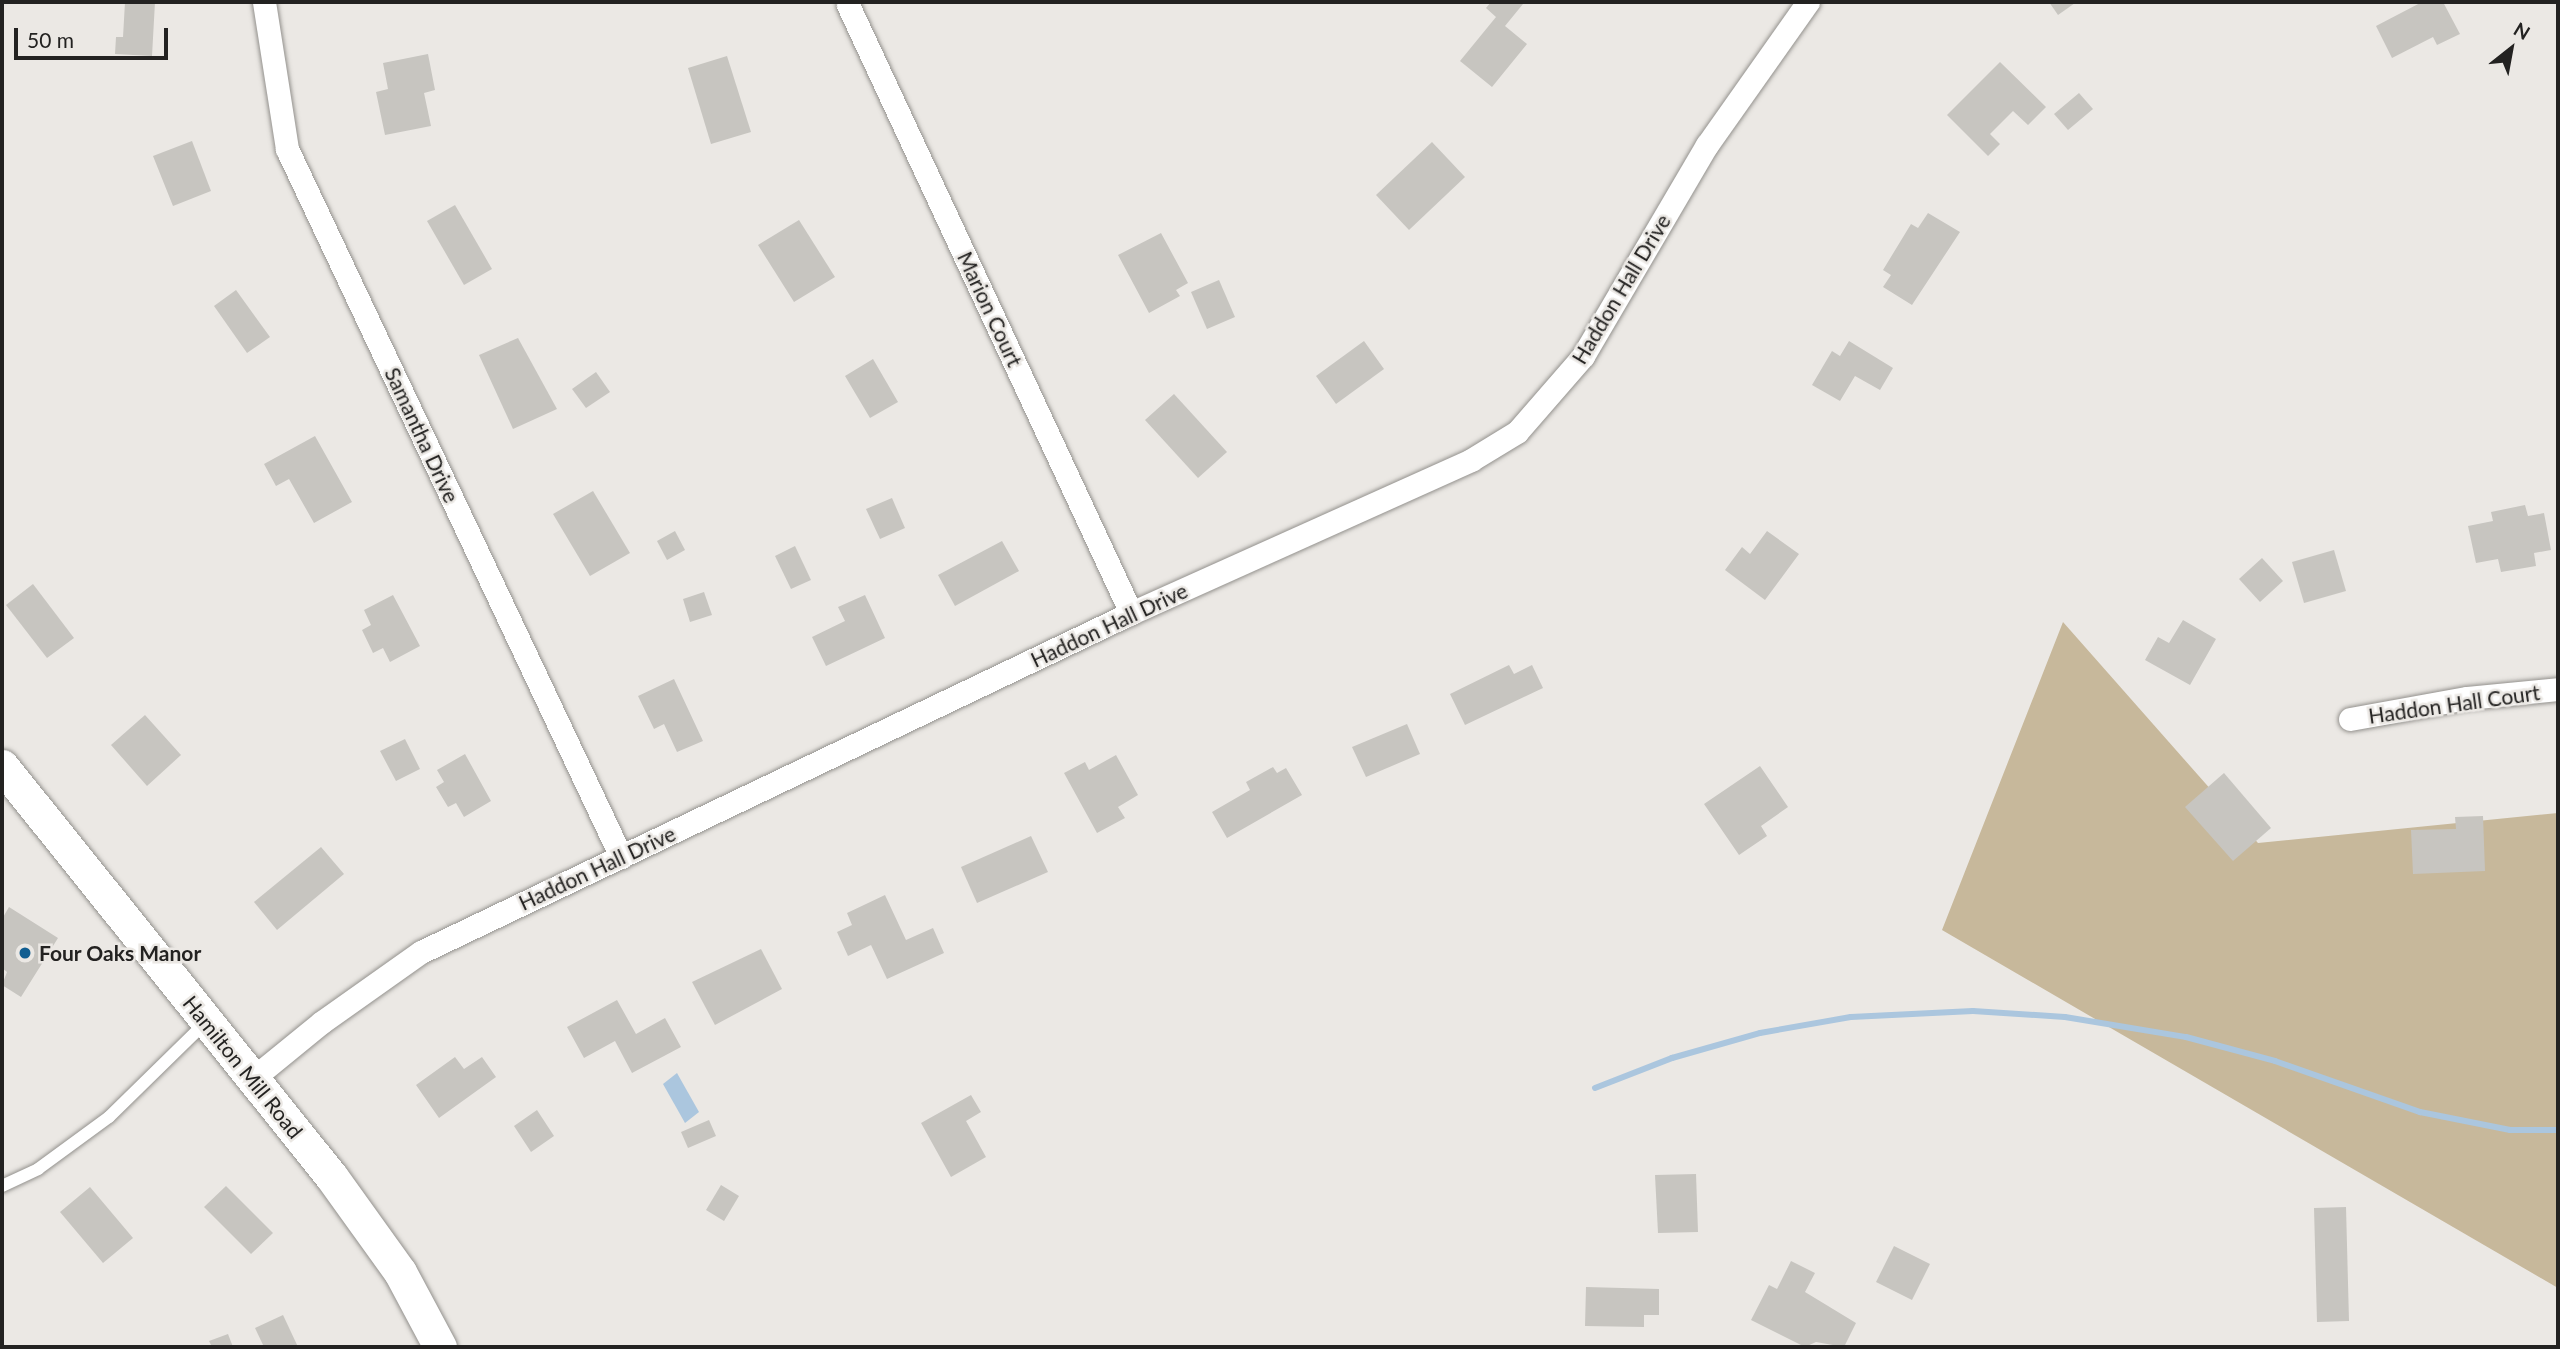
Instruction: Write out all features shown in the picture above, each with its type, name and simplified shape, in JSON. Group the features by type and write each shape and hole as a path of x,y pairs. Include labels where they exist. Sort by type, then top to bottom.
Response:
{"main road":[{"name":"Hamilton Mill Road","path":"2,766 252,1079 400,1272 440,1347"}],"street":[{"name":"Samantha Drive","path":"264,2 287,149 621,856"},
{"name":"Haddon Hall Drive","path":"252,1079 322,1022 421,952 1131,614 1471,460 1517,432 1583,356 1707,145 1808,2"},
{"name":"Marion Court","path":"848,5 1131,614"},
{"name":"Haddon Hall Court","path":"2350,719 2467,698 2558,689"}],"lane":[{"path":"2,1186 38,1169 109,1117 206,1022"}],"shaded area":[{"path":"2063,622 2258,843 2558,813 2558,1288 1942,930"}],"water":[{"path":"677,1073 699,1112 685,1123 663,1084"}],"building":[{"path":"125,2 155,2 152,56 115,54 116,37 123,37"},
{"path":"1491,2 1523,4 1505,26 1527,44 1492,87 1460,61 1496,17 1486,8"},
{"path":"2049,2 2074,2 2075,3 2058,15"},
{"path":"2422,2 2443,2 2460,34 2437,45 2433,37 2392,58 2376,26"},
{"path":"428,54 435,90 424,93 431,126 385,135 376,92 388,89 383,63"},
{"path":"727,56 751,132 711,144 688,68"},
{"path":"2000,62 2046,107 2028,125 2013,111 1990,134 2000,144 1988,156 1947,115"},
{"path":"2079,93 2093,109 2068,130 2054,114"},
{"path":"192,141 211,191 173,206 153,156"},
{"path":"1432,142 1465,177 1409,230 1376,195"},
{"path":"455,205 492,269 464,285 427,221"},
{"path":"1928,213 1960,232 1912,305 1883,287 1891,275 1883,270 1911,224 1918,228"},
{"path":"799,220 835,277 794,302 758,245"},
{"path":"1161,233 1188,283 1176,290 1180,296 1149,313 1118,255"},
{"path":"1219,280 1235,317 1207,329 1191,292"},
{"path":"236,290 270,337 247,353 214,306"},
{"path":"518,338 557,409 513,429 479,355"},
{"path":"1364,341 1384,369 1336,404 1316,376"},
{"path":"1849,341 1893,368 1880,390 1855,376 1840,401 1812,385 1832,351 1840,356"},
{"path":"873,359 898,402 870,418 845,376"},
{"path":"596,372 610,392 586,408 572,389"},
{"path":"1174,394 1227,452 1198,478 1145,420"},
{"path":"315,436 352,502 314,523 289,479 276,486 264,464"},
{"path":"593,491 630,553 590,576 553,514"},
{"path":"892,498 905,528 880,539 866,509"},
{"path":"2525,505 2528,516 2544,513 2551,550 2534,553 2536,566 2501,572 2498,559 2476,563 2468,526 2493,521 2491,512"},
{"path":"675,531 685,550 667,560 657,541"},
{"path":"1767,531 1799,554 1765,600 1725,570 1742,547 1750,554"},
{"path":"1002,541 1019,571 955,606 938,575"},
{"path":"795,546 811,580 791,589 775,556"},
{"path":"2334,550 2346,591 2304,603 2292,562"},
{"path":"2262,558 2283,581 2260,602 2239,579"},
{"path":"33,584 74,638 47,658 6,605"},
{"path":"704,592 712,615 690,622 683,599"},
{"path":"393,595 420,646 390,662 383,648 373,653 362,630 371,625 364,610"},
{"path":"865,595 885,638 826,666 812,637 845,621 838,607"},
{"path":"2183,620 2216,639 2190,685 2145,660 2158,637 2169,643"},
{"path":"1509,665 1514,674 1532,665 1543,688 1465,725 1450,694"},
{"path":"674,679 703,741 677,752 664,724 654,729 638,696"},
{"path":"145,715 181,755 147,786 111,745"},
{"path":"1407,724 1420,754 1366,777 1352,747"},
{"path":"405,739 420,769 396,781 380,751"},
{"path":"465,754 491,801 464,817 456,803 448,807 436,787 444,782 437,770"},
{"path":"1116,755 1138,795 1118,807 1125,818 1097,833 1064,773 1085,762 1089,770"},
{"path":"1760,766 1788,807 1761,826 1767,836 1739,855 1704,804"},
{"path":"1273,767 1277,773 1286,768 1302,795 1227,838 1212,812 1250,790 1246,782"},
{"path":"2224,773 2271,828 2233,861 2185,807"},
{"path":"2483,816 2485,871 2413,874 2411,830 2456,829 2455,817"},
{"path":"1031,836 1048,872 977,903 961,867"},
{"path":"321,847 344,874 277,930 254,902"},
{"path":"885,895 906,940 933,928 944,953 887,979 871,945 848,956 837,932 852,925 847,913"},
{"name":"Four Oaks Manor","path":"9,907 58,938 21,997 2,985 7,972 2,968 2,919"},
{"path":"761,949 782,989 715,1025 692,982"},
{"path":"617,1000 636,1034 665,1018 681,1047 632,1073 615,1041 584,1058 567,1027"},
{"path":"455,1057 464,1069 482,1057 496,1077 439,1118 416,1085"},
{"path":"971,1095 981,1112 966,1121 986,1157 951,1177 921,1123"},
{"path":"537,1110 554,1136 531,1152 514,1126"},
{"path":"709,1120 716,1136 688,1148 681,1132"},
{"path":"1696,1174 1698,1232 1658,1233 1655,1175"},
{"path":"721,1185 739,1196 724,1221 706,1210"},
{"path":"226,1186 273,1233 251,1254 204,1207"},
{"path":"90,1187 133,1238 103,1263 60,1212"},
{"path":"2346,1207 2349,1321 2317,1322 2314,1208"},
{"path":"1894,1246 1930,1264 1912,1300 1876,1282"},
{"path":"1791,1261 1815,1273 1805,1292 1856,1323 1844,1347 1816,1342 1805,1347 1751,1320 1769,1285 1777,1289"},
{"path":"1586,1287 1659,1289 1659,1315 1644,1315 1644,1327 1585,1326"},
{"path":"283,1315 298,1347 264,1347 255,1328"},
{"path":"228,1334 233,1347 212,1347 209,1341"}],"waterway":[{"path":"1595,1088 1672,1058 1760,1033 1851,1017 1973,1011 2065,1017 2186,1037 2275,1061 2420,1112 2510,1130 2558,1130"}],"place":[{"name":"Four Oaks Manor","path":"25,953"}]}
